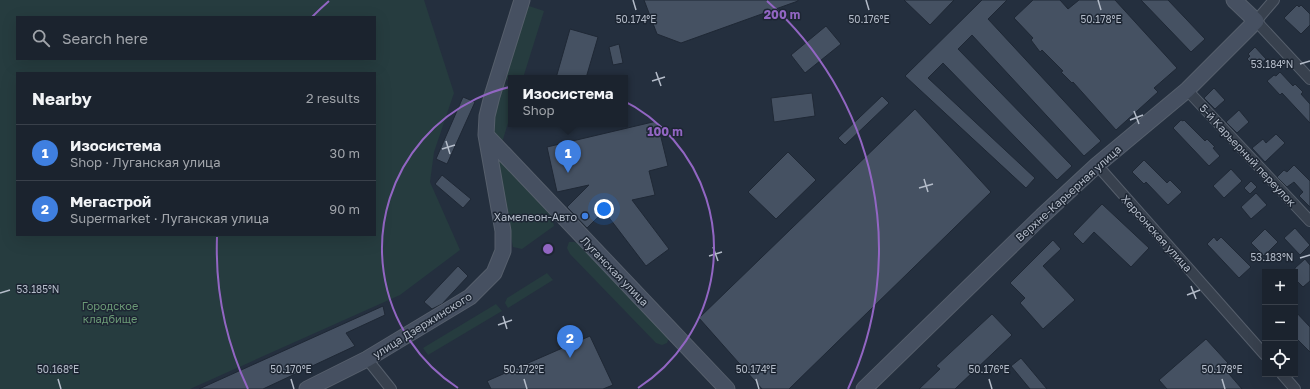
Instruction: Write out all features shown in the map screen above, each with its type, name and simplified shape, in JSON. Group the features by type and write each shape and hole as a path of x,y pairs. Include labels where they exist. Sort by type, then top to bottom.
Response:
{"street":[{"name":"улица Дзержинского","path":"307,389 367,359 470,297 494,273 503,251 503,231 486,136 487,116 522,0"},
{"path":"1234,0 1256,21 1310,79"},
{"name":"Верхне-Карьерная улица","path":"864,389 1042,216 1097,165 1187,90 1256,21 1274,0"},
{"name":"5-й Карьерный переулок","path":"1187,90 1310,221"},
{"name":"Луганская улица","path":"486,136 726,389"},
{"name":"Херсонская улица","path":"1097,165 1262,352"},
{"path":"367,359 391,389"},
{"path":"1285,377 1295,389"}],"green space":[{"name":"Городское кладбище","path":"0,0 424,0 454,93 434,152 430,182 460,250 400,295 190,389 0,389"},
{"path":"526,5 544,11 524,75 508,75 508,80 502,78"},
{"path":"500,82 508,86 508,123 501,146 490,128"},
{"path":"493,151 552,217 554,226 522,249 513,247"},
{"path":"569,242 579,244 669,338 667,343 662,345 656,343 570,254 567,248"},
{"path":"547,273 553,280 508,308 505,303 507,298"},
{"path":"496,304 502,311 428,355 423,348"}],"building":[{"path":"644,0 798,1 681,43 657,34"},
{"path":"904,0 954,0 930,25"},
{"path":"982,0 1007,0 988,19 1101,141 1084,156 972,35 958,49 1072,166 1057,180 943,63 928,78 1035,178 1026,188 905,76"},
{"path":"1033,0 1060,0 1068,9 1079,0 1115,0 1177,68 1154,88 1158,92 1116,130 1073,82 1072,83 1061,72 1063,71 1042,50 1040,52 1031,40 1033,38 1014,18"},
{"path":"1141,0 1168,0 1205,39 1191,52"},
{"path":"1297,5 1299,7 1301,5 1310,14 1310,25 1301,34 1284,18"},
{"path":"826,26 841,44 805,73 791,55"},
{"path":"570,29 598,37 587,75 557,75"},
{"path":"619,44 623,63 613,65 609,47"},
{"path":"1255,47 1266,59 1256,68 1247,59 1250,56 1248,54"},
{"path":"1280,72 1293,86 1295,84 1303,92 1301,94 1310,104 1310,123 1282,93 1280,95 1267,81"},
{"path":"1214,88 1225,100 1215,109 1204,98"},
{"path":"812,93 815,116 774,122 771,98"},
{"path":"882,96 889,103 845,145 838,138"},
{"path":"463,97 475,102 447,164 436,159"},
{"path":"915,109 991,192 789,389 762,389 699,318"},
{"path":"1239,110 1249,122 1237,133 1226,122"},
{"path":"1181,120 1184,120 1205,141 1207,139 1215,147 1213,148 1220,156 1209,166 1173,128"},
{"path":"657,121 668,166 649,171 655,195 632,200 669,249 646,266 604,211 587,228 567,207 589,185 557,192 547,147"},
{"path":"1276,134 1285,143 1265,162 1252,148 1263,139 1266,143"},
{"path":"788,152 816,180 776,219 748,192"},
{"path":"1144,160 1167,183 1170,180 1182,192 1168,205 1146,182 1144,184 1132,172"},
{"path":"1294,165 1310,181 1310,207 1299,196 1303,192 1294,182 1287,187 1277,177 1284,170 1287,172"},
{"path":"1231,169 1242,181 1224,198 1213,186"},
{"path":"442,175 471,199 463,208 435,184"},
{"path":"1251,181 1257,187 1250,194 1244,188"},
{"path":"1256,193 1267,205 1251,219 1241,207"},
{"path":"1102,204 1149,248 1131,267 1094,232 1083,244 1073,234"},
{"path":"1295,228 1310,245 1300,255 1284,238"},
{"path":"1265,229 1278,242 1264,256 1251,243"},
{"path":"1214,237 1217,241 1221,237 1251,267 1239,278 1207,244"},
{"path":"1053,240 1061,249 1043,266 1075,300 1043,329 1020,303 1025,298 1010,283"},
{"path":"1305,259 1310,265 1310,281 1303,287 1298,282 1298,269 1295,268"},
{"path":"458,266 468,276 442,304 432,309 424,302"},
{"path":"383,306 385,315 346,333 355,346 263,389 199,389"},
{"path":"992,314 1012,335 955,389 919,389 940,369 936,366"},
{"path":"1298,314 1310,327 1310,352 1298,340"},
{"path":"590,336 613,385 603,389 491,389 487,381"},
{"path":"1206,339 1228,363 1223,367 1242,389 1167,389 1159,380"},
{"path":"1021,358 1047,389 1030,389 1011,366"}],"place":[{"name":"Изосистема","path":"568,173"},
{"name":"Хамелеон-Авто","path":"585,216"},
{"name":"Мегастрой","path":"570,358"}]}
